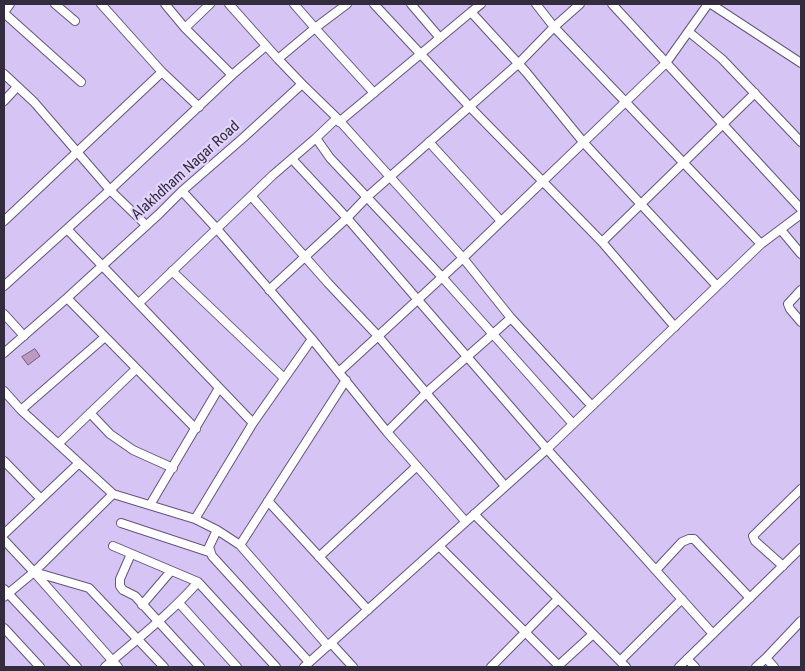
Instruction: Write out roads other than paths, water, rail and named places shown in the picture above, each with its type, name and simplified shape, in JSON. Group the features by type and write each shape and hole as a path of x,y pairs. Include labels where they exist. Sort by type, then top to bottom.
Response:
{"street":[{"path":"10,4 4,12 81,82"},
{"path":"55,4 75,21"},
{"path":"100,4 162,72 199,108"},
{"path":"165,4 185,28 232,75"},
{"path":"185,28 210,4"},
{"path":"229,4 278,59 338,120 390,177 463,258 511,318 591,405"},
{"path":"294,4 374,93"},
{"path":"278,59 347,4"},
{"path":"374,4 469,106 602,242 675,327"},
{"path":"411,4 440,38"},
{"path":"139,303 273,175 480,4"},
{"path":"536,4 554,27 761,244"},
{"path":"269,290 367,197 518,63 580,4"},
{"path":"612,4 801,209"},
{"path":"339,372 442,278 626,103 666,63 709,4 801,63"},
{"path":"472,12 518,63 584,143 717,286"},
{"path":"689,32 722,59 801,142"},
{"path":"4,286 199,108 232,75 266,46"},
{"path":"4,221 162,72"},
{"path":"4,74 43,112 110,190 146,225"},
{"name":"Alakhdham Nagar Road","path":"4,353 103,266 182,191 302,84"},
{"path":"4,101 18,87"},
{"path":"602,242 755,93"},
{"path":"316,138 330,158 494,334 573,424"},
{"path":"429,142 501,222"},
{"path":"292,159 347,218 547,448 713,634"},
{"path":"182,191 217,229 346,380 387,432 465,521"},
{"path":"252,196 328,283 378,336 505,486"},
{"path":"121,523 209,552 307,665 573,424 761,244 801,214"},
{"path":"67,229 253,423"},
{"path":"781,230 801,254"},
{"path":"172,271 284,378"},
{"path":"801,290 788,304 801,322"},
{"path":"67,298 196,429"},
{"path":"4,314 24,336"},
{"path":"387,432 426,393 511,318"},
{"path":"21,410 105,337"},
{"path":"195,519 253,423 312,340"},
{"path":"58,444 136,369"},
{"path":"240,545 346,380"},
{"path":"150,505 219,388"},
{"path":"4,391 21,410 113,494 195,519 240,545 329,644 353,667"},
{"path":"90,413 110,434 133,450 173,468"},
{"path":"4,461 41,499"},
{"path":"4,534 79,463"},
{"path":"319,557 417,466"},
{"path":"783,566 753,536 801,489"},
{"path":"77,667 5,593 34,572 113,494"},
{"path":"268,501 368,610"},
{"path":"474,514 592,635 623,664 682,599"},
{"path":"209,552 209,547 217,530"},
{"path":"656,570 682,542 690,538 750,598"},
{"path":"4,540 115,664"},
{"path":"113,546 198,582 276,667"},
{"path":"439,546 558,667 592,635"},
{"path":"679,667 801,548"},
{"path":"130,554 120,586 123,590 135,596 200,667"},
{"path":"142,604 171,571"},
{"path":"34,572 89,588 164,667"},
{"path":"106,667 115,664 136,639 158,623 198,582"},
{"path":"491,667 558,600"},
{"path":"179,603 238,667"},
{"path":"756,667 801,621"},
{"path":"4,628 40,667"},
{"path":"766,658 774,667"},
{"path":"688,659 695,667"}]}
